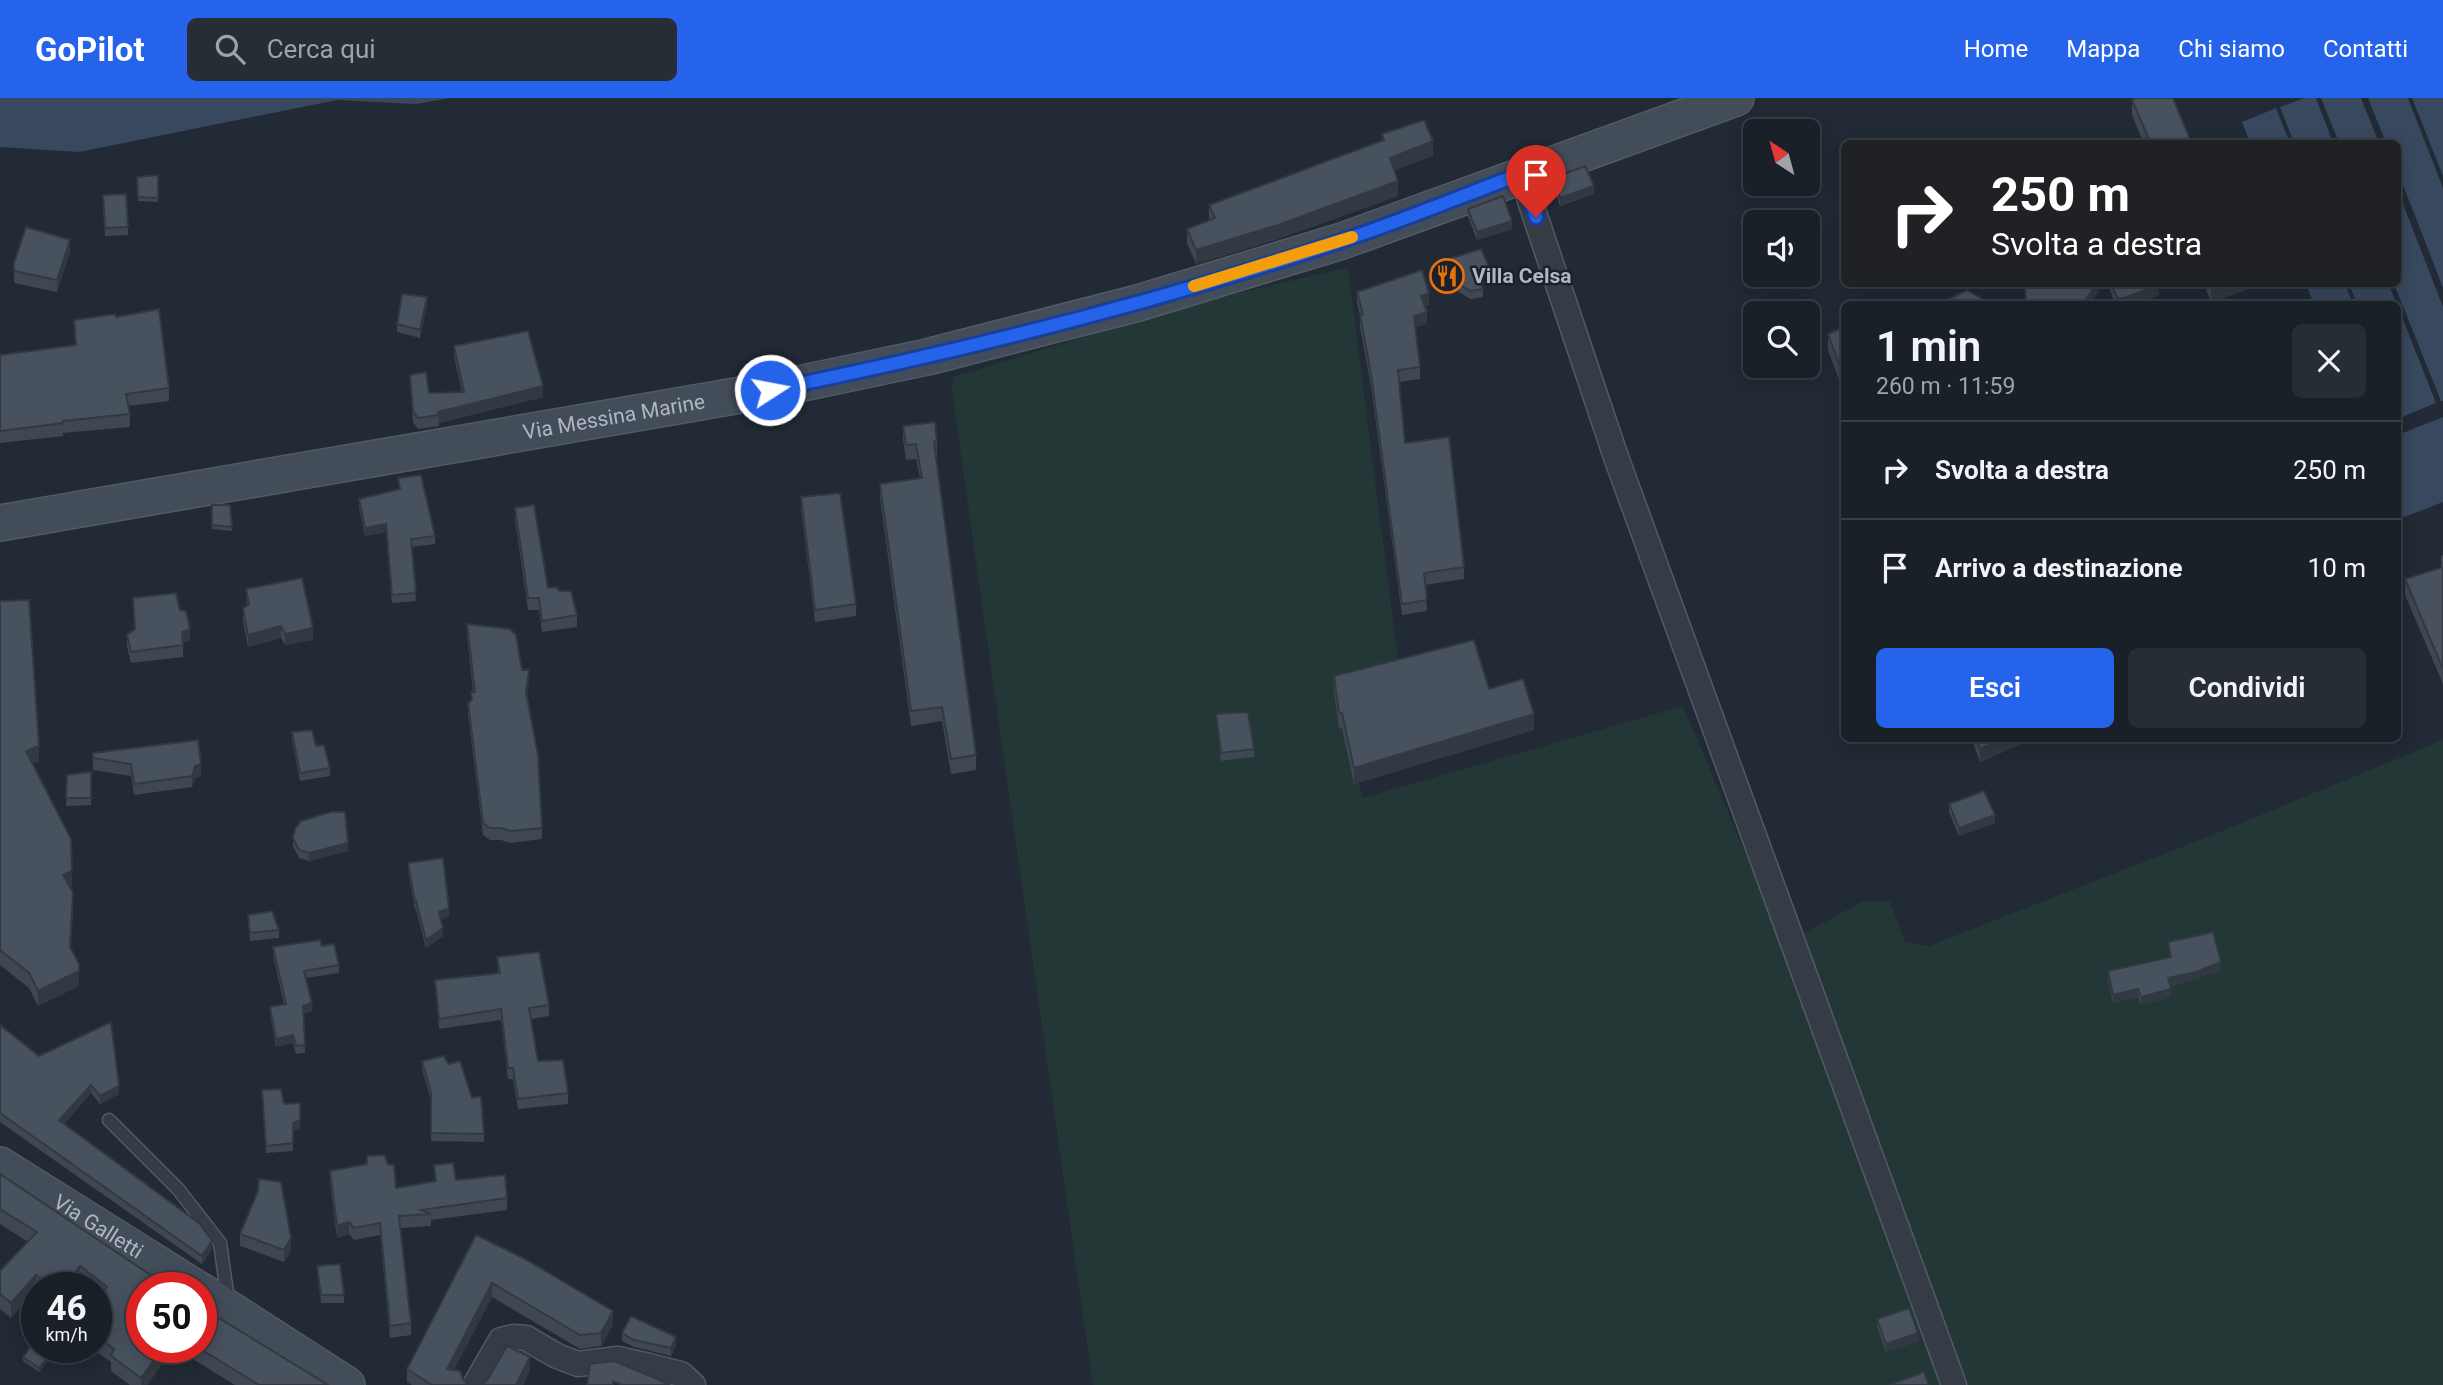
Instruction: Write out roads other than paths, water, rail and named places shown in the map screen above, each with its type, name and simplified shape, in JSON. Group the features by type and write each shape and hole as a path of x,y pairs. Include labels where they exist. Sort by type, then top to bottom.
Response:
{"main road":[{"name":"Via Messina Marine","path":"0,523 545,433 770,390 967,347 1138,303 1342,241 1737,98"},
{"name":"Via Galletti","path":"0,1165 171,1272"},
{"path":"217,1301 347,1385"}],"street":[{"path":"1521,174 1616,457 1954,1385"},
{"path":"475,1385 501,1340 513,1337 526,1338 557,1356 578,1364 618,1359 681,1374 693,1385"}],"lane":[{"path":"109,1120 178,1189 220,1243 217,1277"}],"water":[{"path":"0,98 451,98 416,104 337,100 79,152 0,147"},
{"path":"2304,98 2316,98 2332,140 2293,140 2280,107"},
{"path":"2321,98 2361,98 2378,140 2338,140"},
{"path":"2368,98 2408,98 2443,188 2443,288 2401,180 2401,140 2385,140"},
{"path":"2412,98 2443,98 2443,176"},
{"path":"2276,108 2289,140 2249,140 2242,122"},
{"path":"2401,199 2443,307 2443,401 2441,401 2395,287 2401,287"},
{"path":"2307,287 2346,287 2352,301 2313,301"},
{"path":"2350,287 2389,287 2396,301 2356,301"},
{"path":"2401,315 2436,403 2402,417 2401,414"},
{"path":"2443,417 2443,502 2402,518 2401,515 2401,434"}],"place":[{"name":"Villa Celsa","path":"1447,276"}]}
